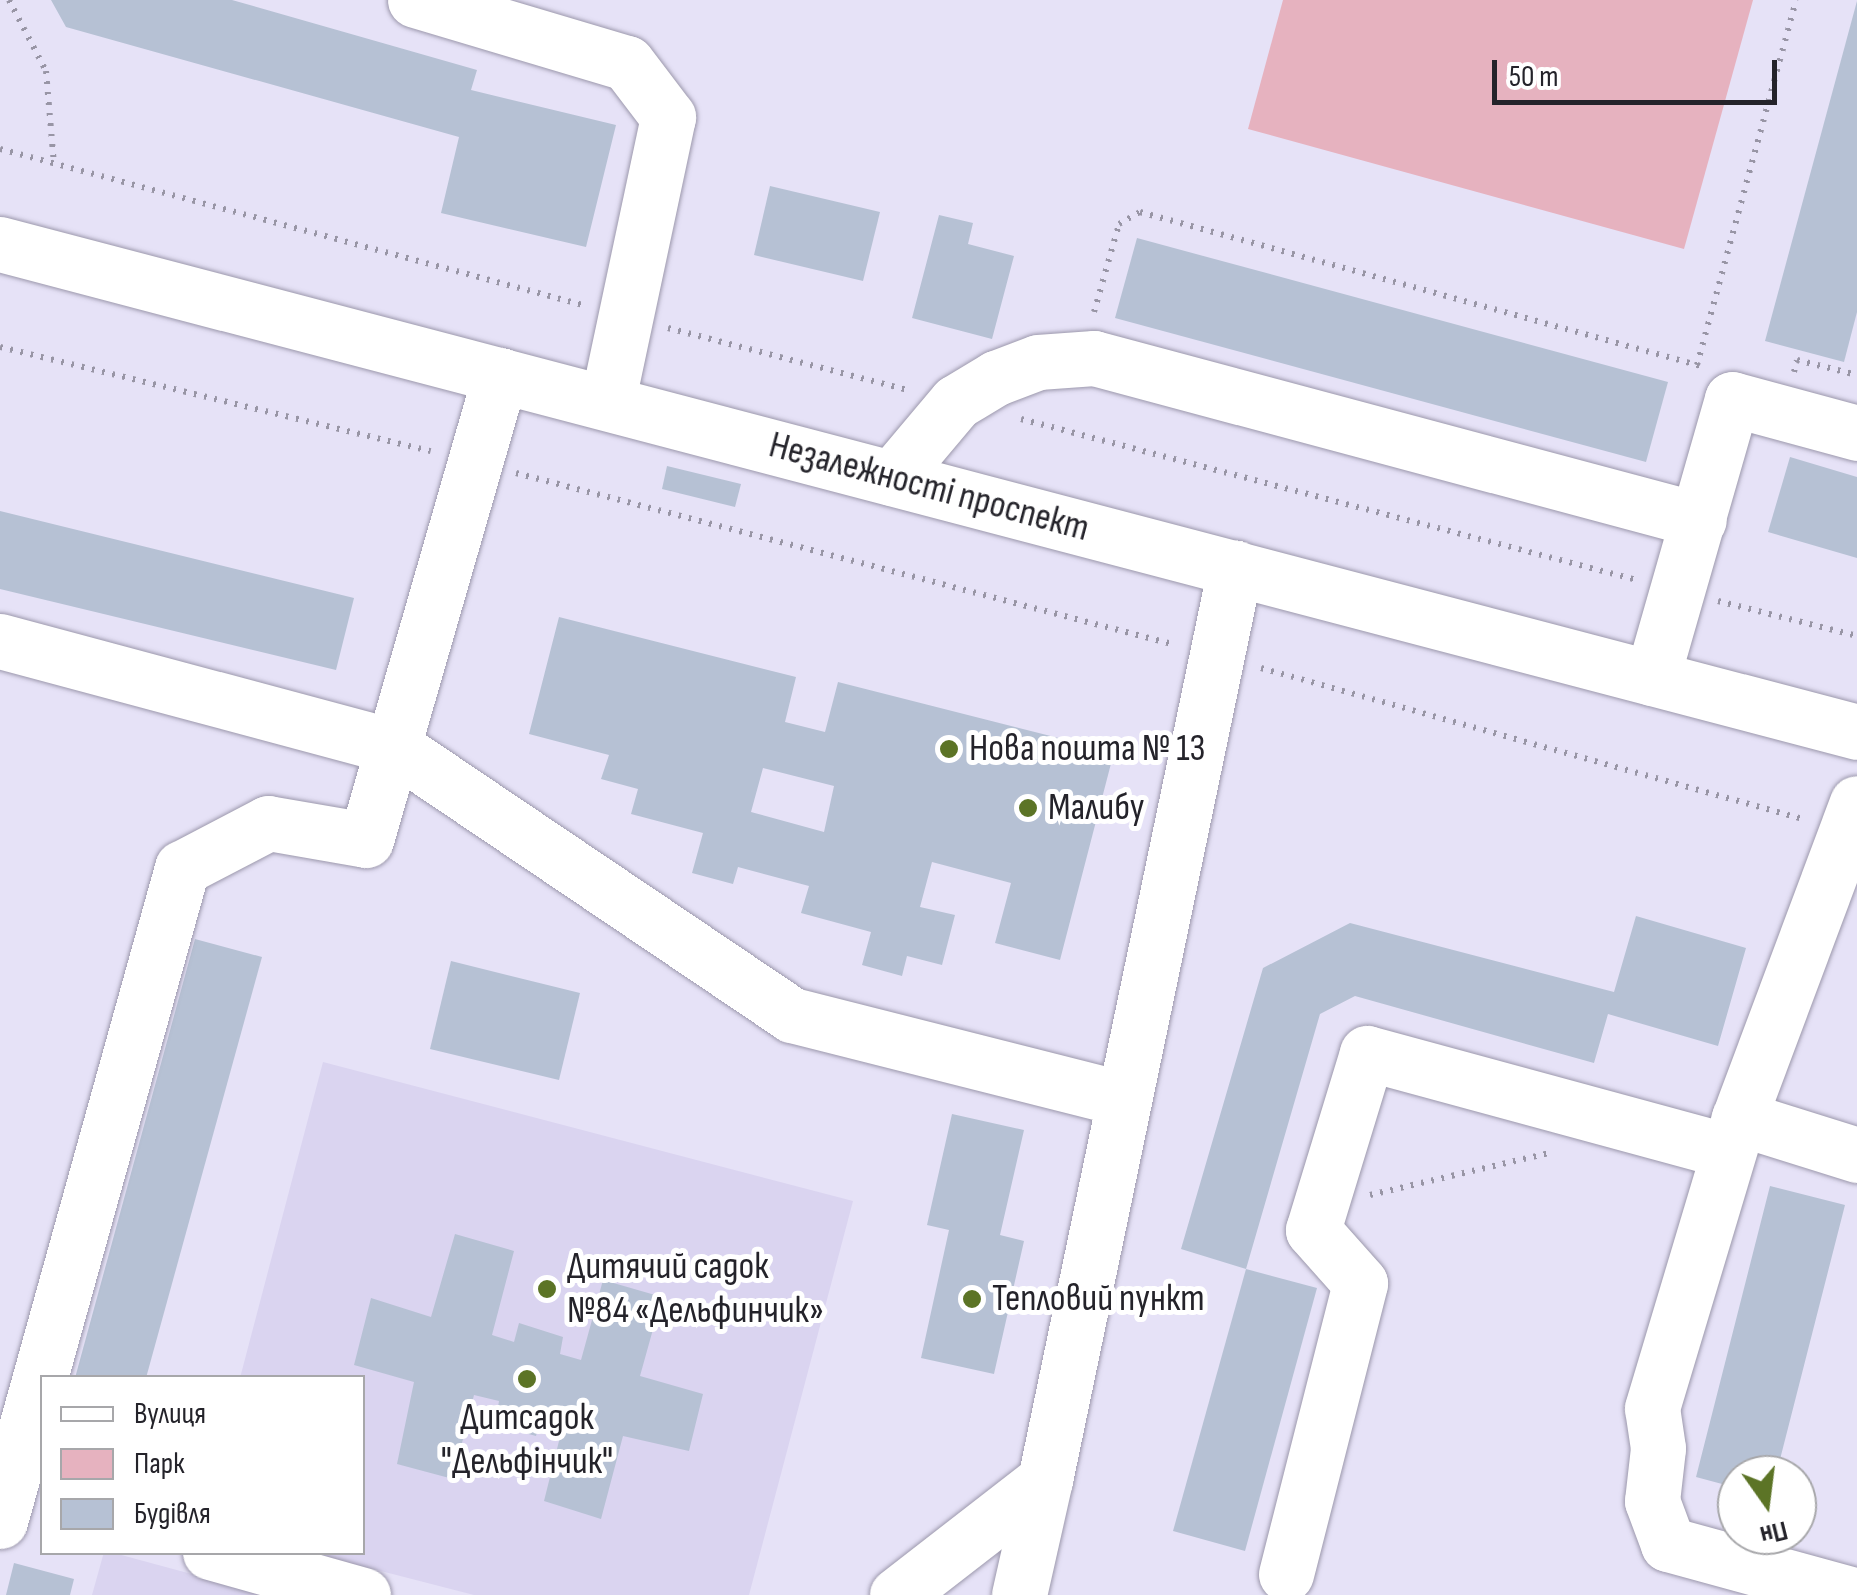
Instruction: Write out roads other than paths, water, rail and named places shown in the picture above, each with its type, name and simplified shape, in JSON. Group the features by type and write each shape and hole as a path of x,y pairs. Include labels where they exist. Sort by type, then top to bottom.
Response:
{"street":[{"path":"415,0 627,63 668,117 607,403"},
{"name":"Незалежності проспект","path":"0,244 1857,732"},
{"path":"892,478 956,402 1038,362 1094,358 1699,520"},
{"path":"50,1375 182,868 268,824 366,840 500,375"},
{"path":"1652,678 1732,399 1855,426"},
{"path":"1019,1595 1235,568"},
{"path":"0,641 393,746 792,1015 1124,1099"},
{"path":"1853,817 1733,1134 1652,1408 1658,1448 1652,1501 1668,1544 1854,1595"},
{"path":"1286,1574 1360,1284 1312,1230 1368,1053 1733,1134 1857,1155"},
{"path":"16,1508 40,1415"},
{"path":"896,1595 1045,1480"},
{"path":"221,1555 364,1595"}],"place":[{"name":"Нова пошта № 13","path":"949,749"},
{"name":"Малибу","path":"1028,808"},
{"name":"Дитячий садок №84 «Дельфинчик»","path":"547,1289"},
{"name":"Тепловий пункт","path":"972,1299"},
{"name":"Дитсадок \"Дельфінчик\"","path":"527,1379"}]}
